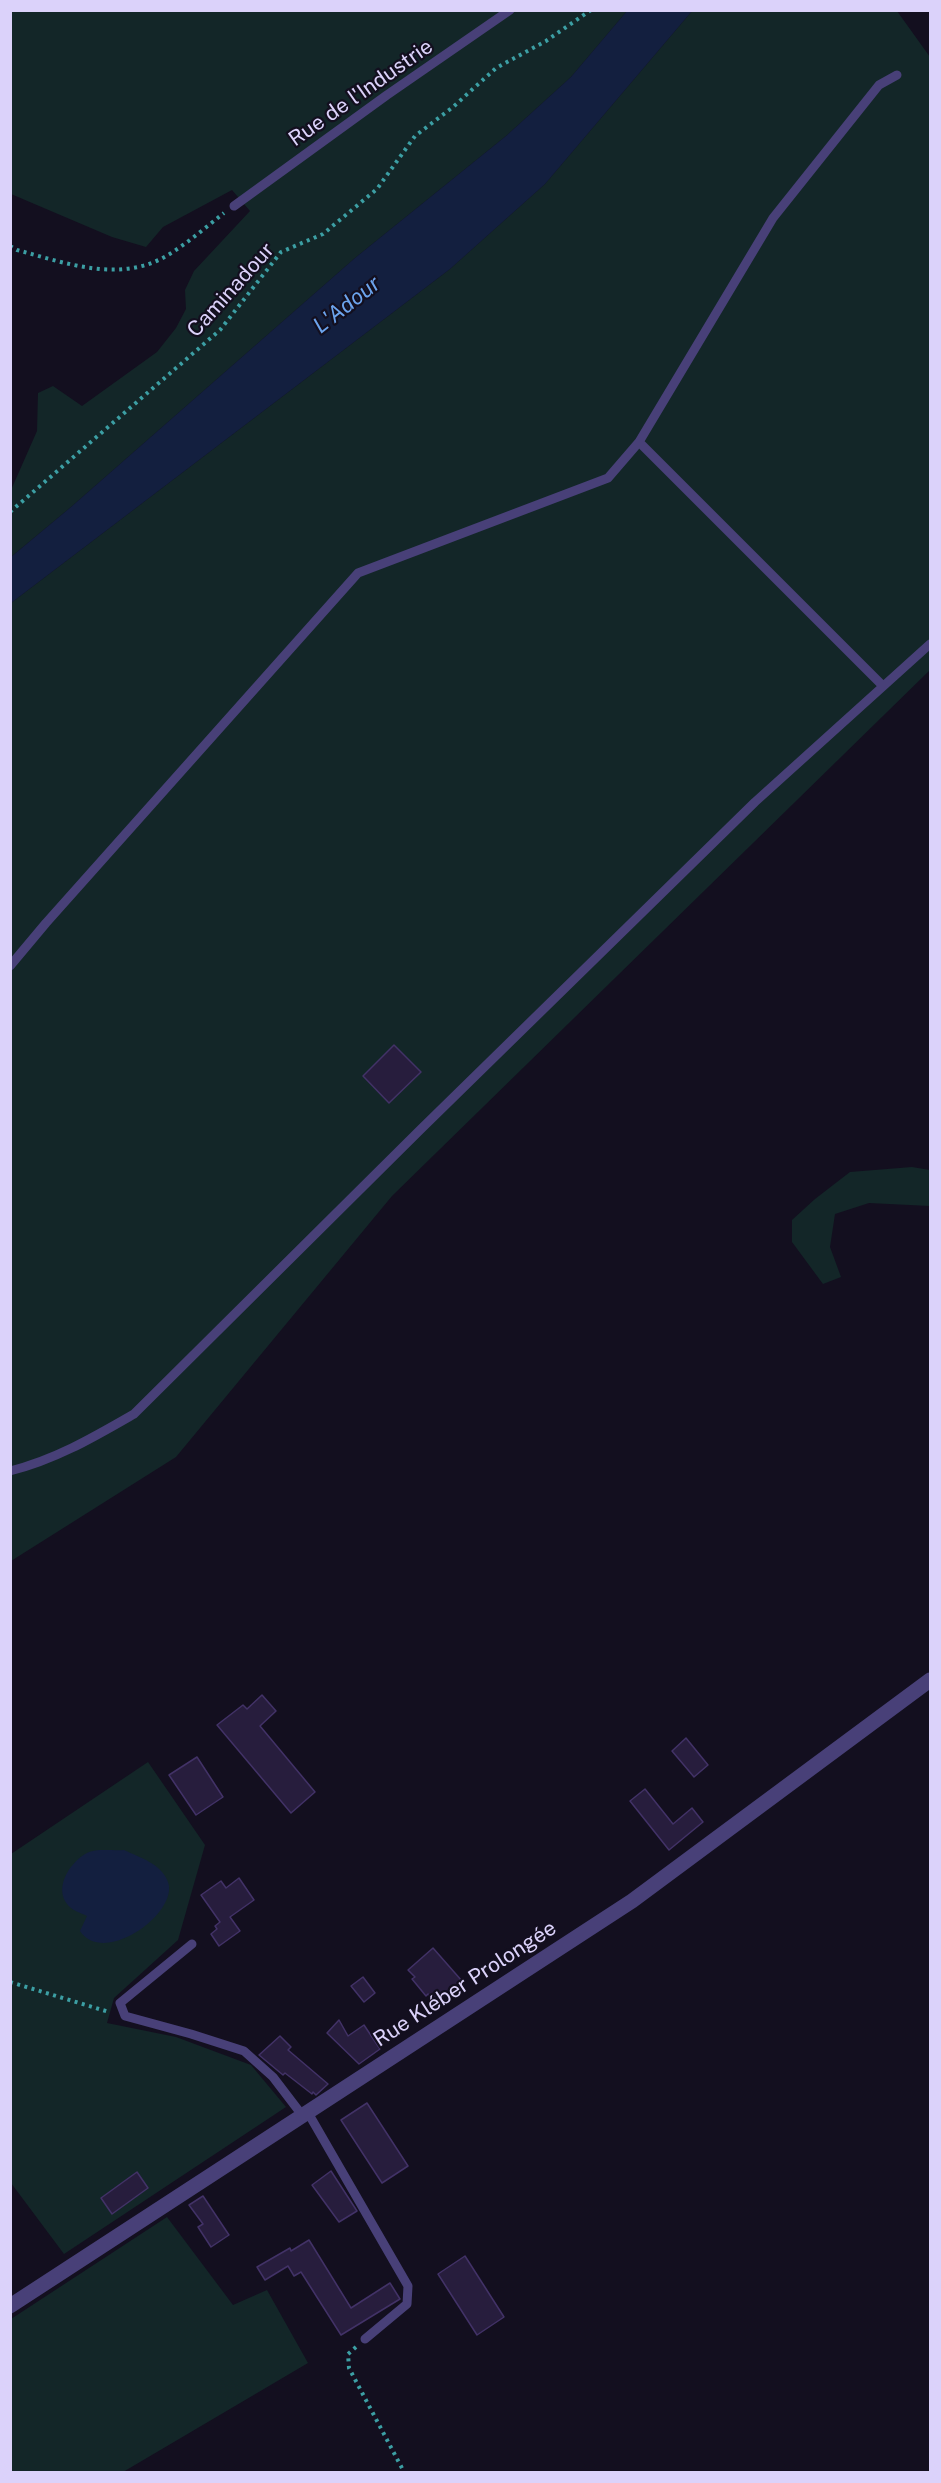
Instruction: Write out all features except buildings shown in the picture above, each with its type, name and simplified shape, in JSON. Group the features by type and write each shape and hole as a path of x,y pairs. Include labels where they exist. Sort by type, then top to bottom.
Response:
{"street":[{"name":"Rue Kléber Prolongée","path":"10,2306 632,1901 930,1680"}],"lane":[{"name":"Rue de l'Industrie","path":"234,206 387,95 510,10"},
{"path":"10,966 358,573 608,478 639,442 773,218 879,85 897,75"},
{"path":"639,442 883,687"},
{"path":"10,1471 39,1464 89,1440 134,1414 428,1121 755,802 930,644"},
{"path":"192,1944 120,2003 124,2016 244,2051 273,2077 305,2113 408,2286 407,2304 365,2339"}],"path":[{"name":"Caminadour","path":"10,512 220,330 281,252 323,234 377,189 415,136 453,107 496,68 546,40 591,10"},
{"path":"10,246 17,250 98,271 133,268 167,256 234,206"},
{"path":"10,1982 124,2016"},
{"path":"365,2339 348,2354 348,2368 404,2472"}],"green space":[{"path":"11,11 627,11 571,77 506,136 355,258 11,557 11,490 37,431 38,393 53,386 82,406 157,352 176,328 186,309 185,290 194,271 250,211 232,190 163,227 146,247 112,237 11,194"},
{"path":"692,11 897,11 930,57 930,670 392,1196 176,1457 11,1561 11,603 450,269 545,184"},
{"path":"912,1167 930,1170 930,1206 869,1203 835,1214 830,1247 841,1277 823,1284 792,1242 792,1220 850,1172"},
{"path":"148,1762 205,1845 178,1940 114,1998 107,2023 176,2037 251,2065 286,2107 64,2254 11,2183 11,1854"},
{"path":"167,2217 233,2305 267,2290 308,2363 123,2472 11,2472 11,2319"}],"water":[{"name":"L'Adour","path":"627,11 692,11 545,184 450,269 11,603 11,557 355,258 506,136 571,77"},
{"path":"100,1850 124,1850 161,1870 168,1882 168,1894 162,1908 137,1932 105,1943 91,1941 80,1931 87,1916 67,1904 63,1897 63,1883 75,1862 87,1853"}]}
